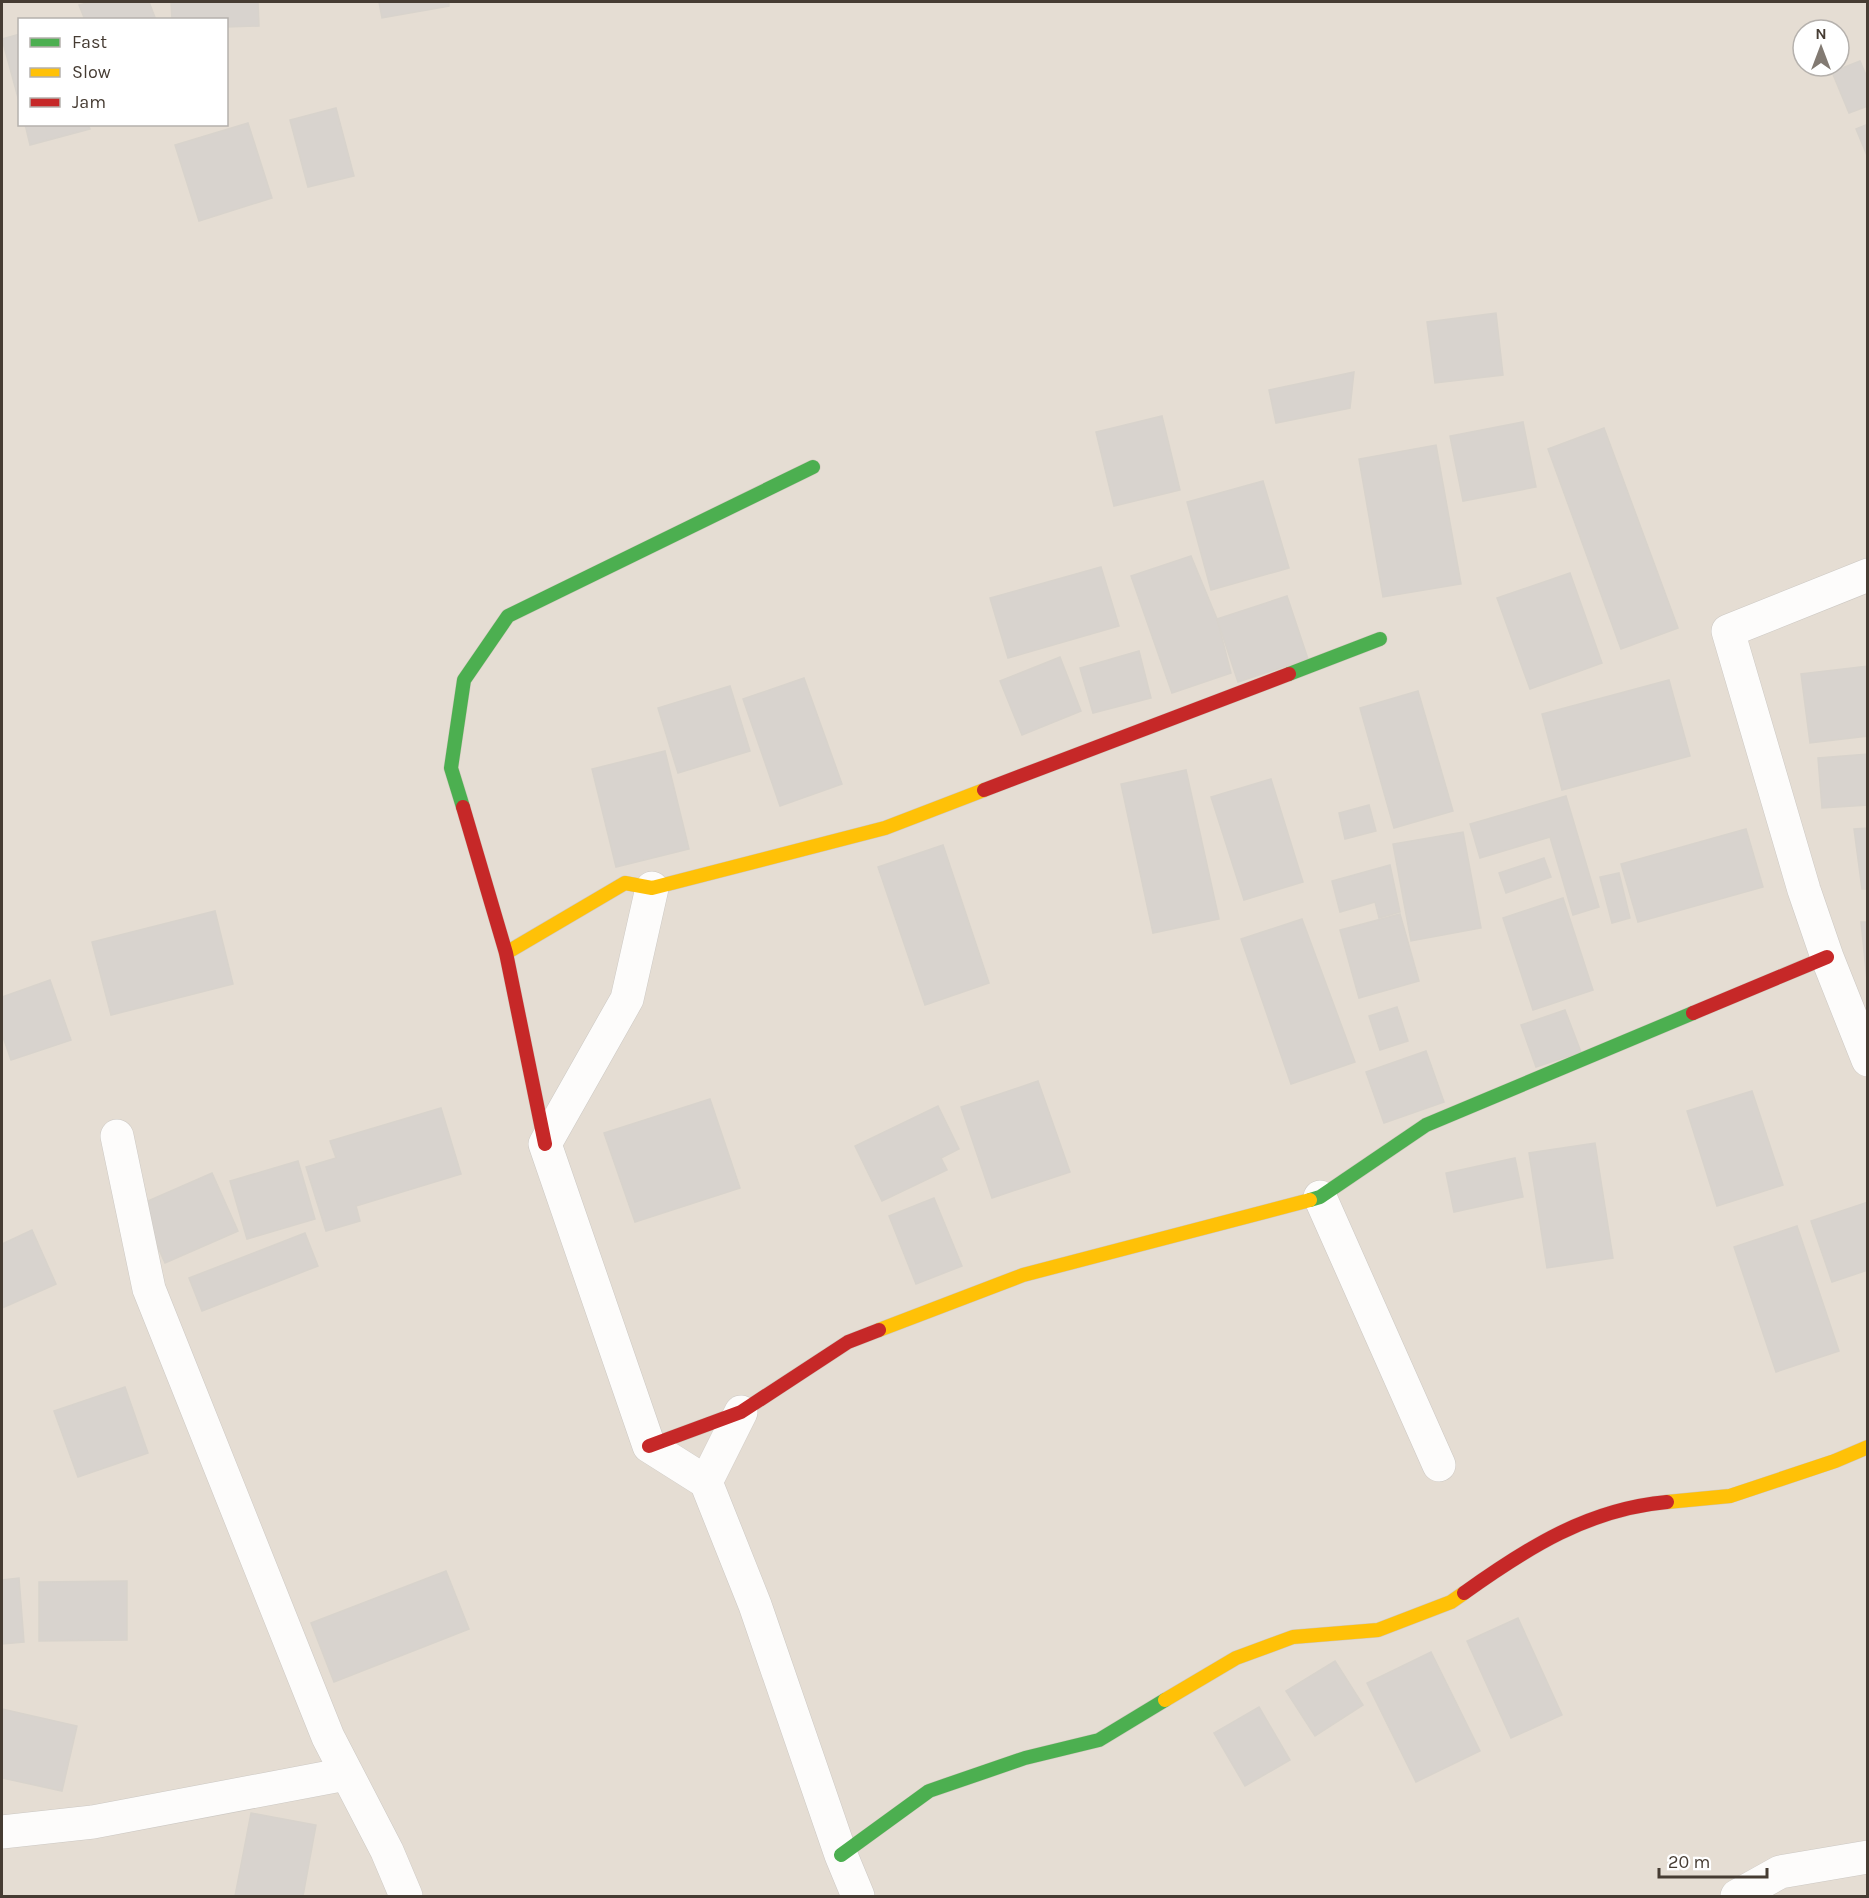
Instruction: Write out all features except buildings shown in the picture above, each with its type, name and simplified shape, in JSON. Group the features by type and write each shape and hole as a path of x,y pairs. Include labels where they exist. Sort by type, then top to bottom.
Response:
{"street":[{"path":"813,467 508,616 464,680 451,768 506,953 545,1144 649,1446 706,1482 755,1605 841,1855 858,1896"},
{"path":"1868,574 1728,632 1827,957 1868,1060"},
{"path":"506,953 625,883 652,888 885,828 1380,639"},
{"path":"545,1144 627,999 652,888"},
{"path":"649,1446 741,1412 848,1341 1023,1275 1320,1197 1426,1125 1827,957"},
{"path":"117,1136 149,1289 315,1706 346,1774 387,1851 406,1896"},
{"path":"1320,1197 1439,1465"},
{"path":"706,1482 741,1412"},
{"path":"841,1855 929,1791 1025,1758 1099,1740 1236,1658 1293,1637 1378,1630 1451,1602 1522,1551 1575,1524 1654,1503 1730,1496 1835,1461 1868,1447"},
{"path":"2,1832 93,1822 346,1774"},
{"path":"1737,1896 1780,1872 1868,1857"}],"shaded area":[{"path":"2,2 1867,2 1867,1896 2,1896"}],"traffic: fast":[{"path":"463,807 451,768 464,680 508,616 813,467"},
{"path":"1289,674 1380,639"},
{"path":"1310,1200 1320,1197 1426,1125 1693,1013"},
{"path":"841,1855 929,1791 1025,1758 1099,1740 1165,1700"}],"traffic: slow":[{"path":"506,953 625,883 652,888 885,828 984,790"},
{"path":"879,1330 1023,1275 1310,1200"},
{"path":"1667,1502 1730,1496 1835,1461 1868,1447"},
{"path":"1165,1700 1236,1658 1293,1637 1378,1630 1451,1602 1464,1593"}],"traffic: jam":[{"path":"984,790 1289,674"},
{"path":"463,807 506,953 545,1144"},
{"path":"1693,1013 1827,957"},
{"path":"649,1446 741,1412 848,1342 879,1330"},
{"path":"1464,1593 1511,1561 1560,1533 1611,1513 1667,1502"}]}
